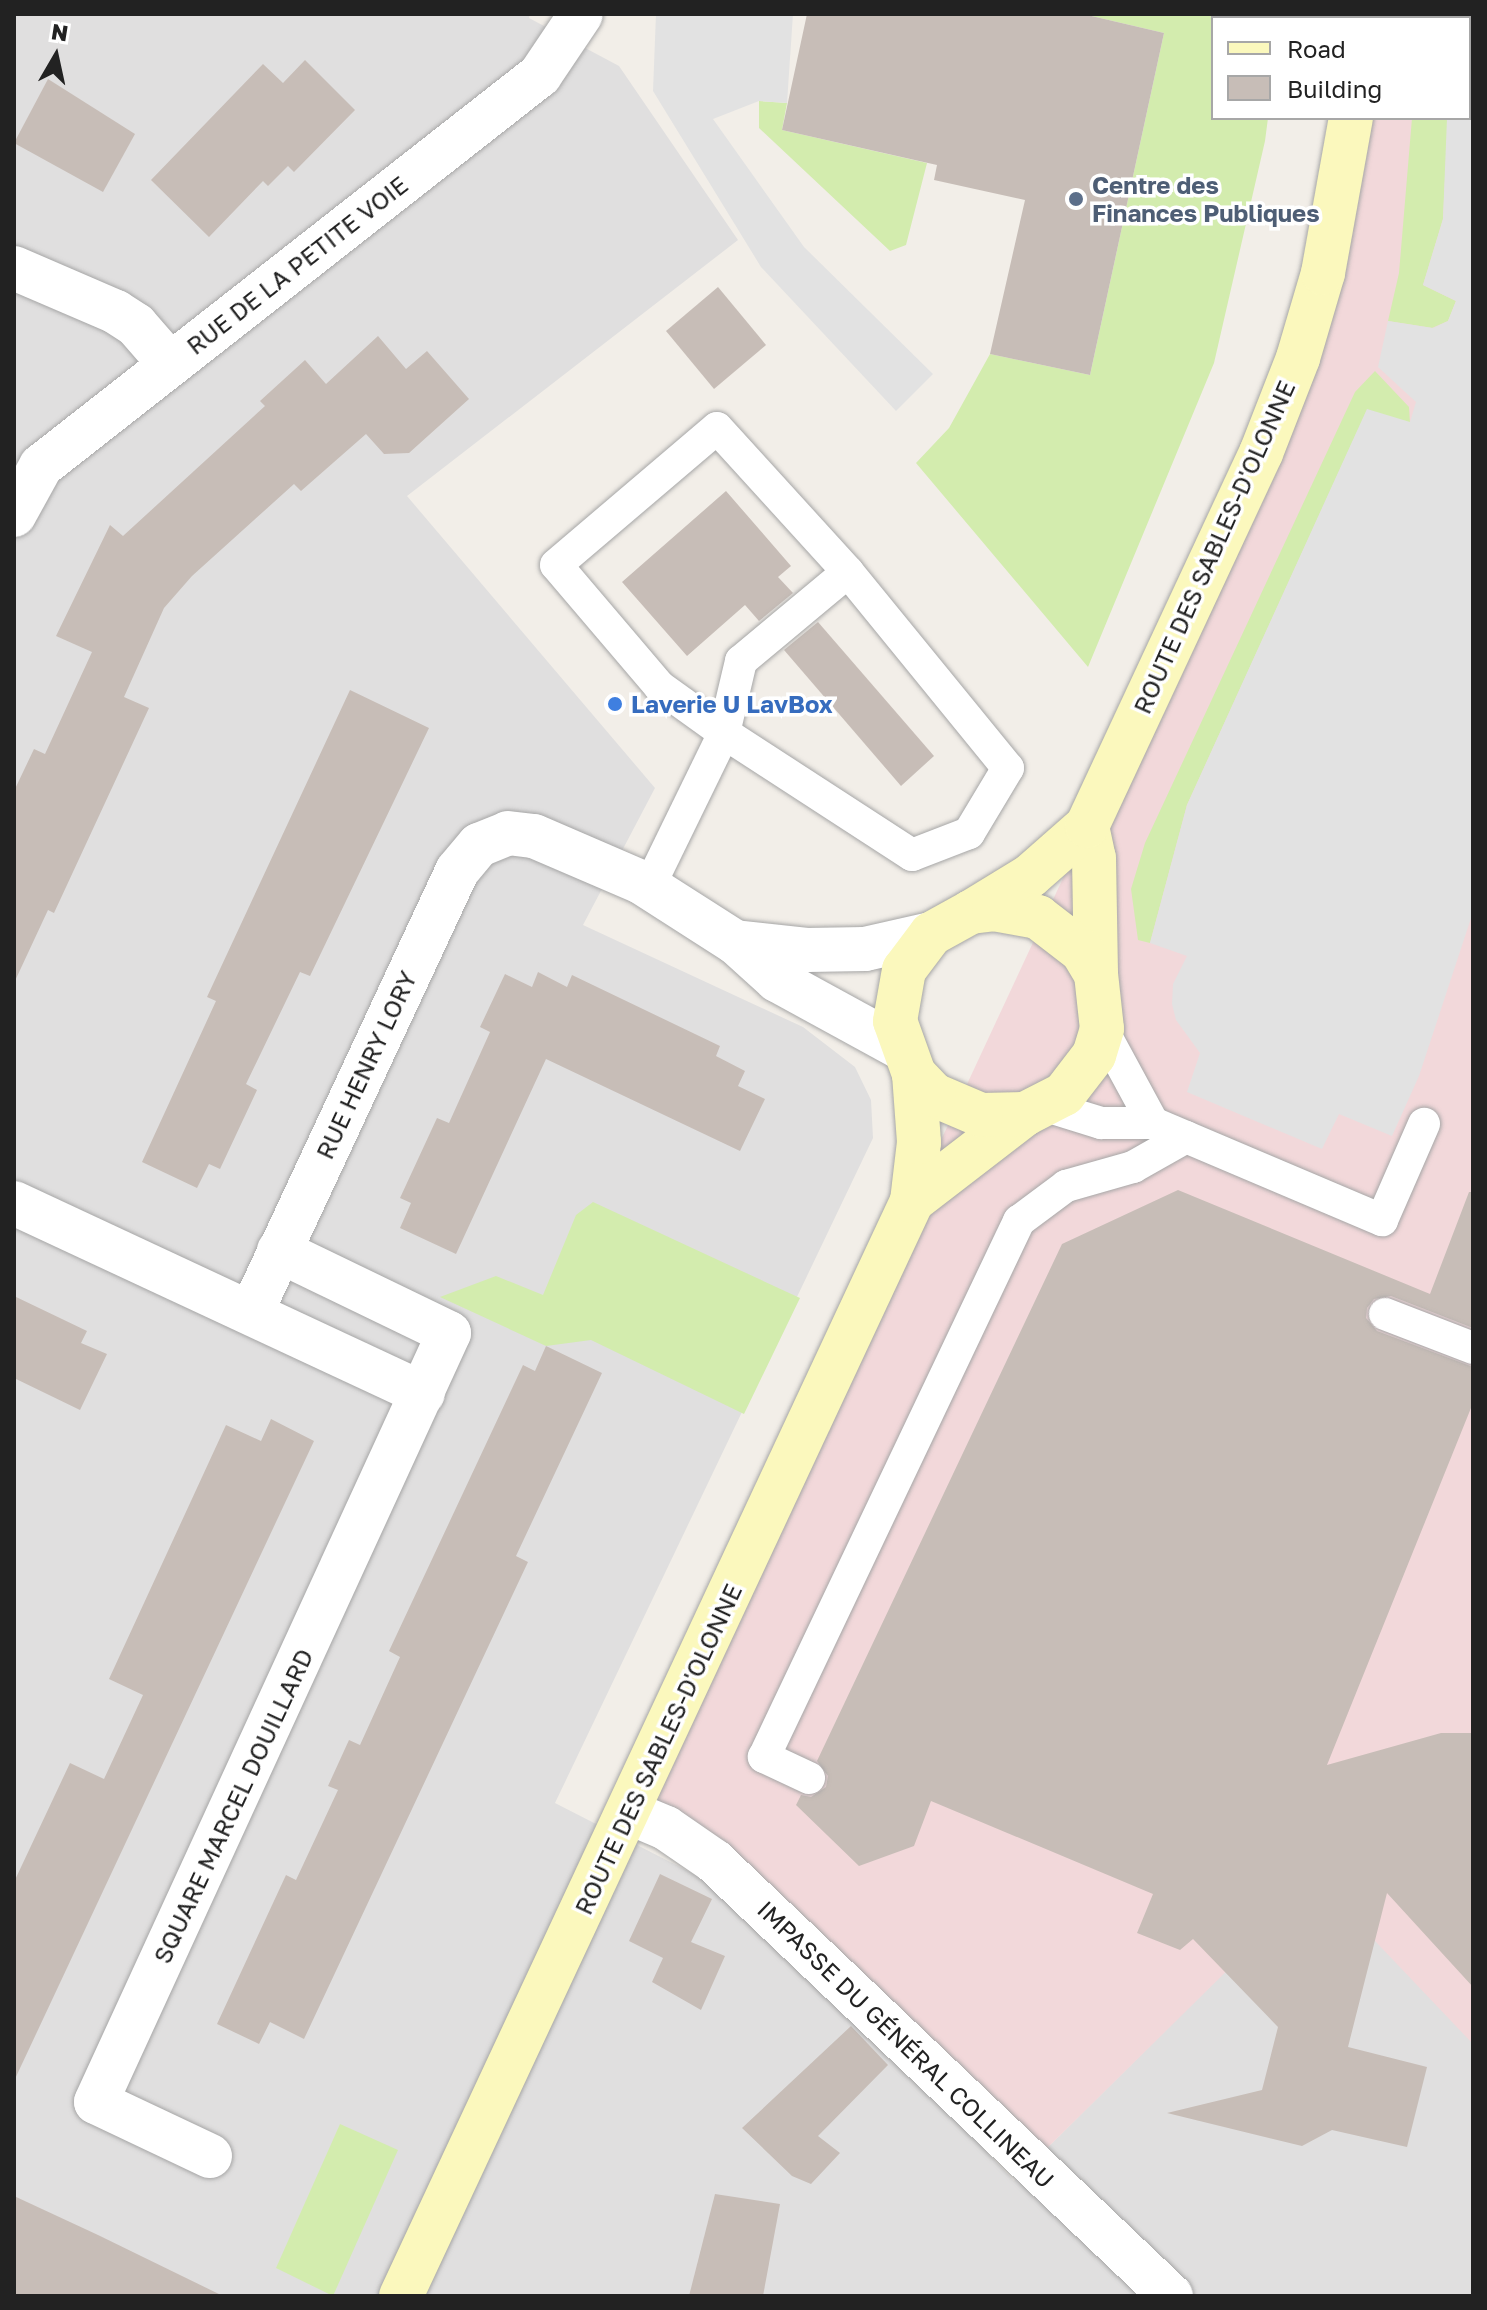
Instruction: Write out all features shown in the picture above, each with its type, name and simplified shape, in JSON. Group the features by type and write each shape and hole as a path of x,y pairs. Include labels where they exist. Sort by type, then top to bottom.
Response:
{"main road":[{"name":"ROUTE DES SABLES-D'OLONNE","path":"971,912 1030,876 1087,826 1261,453 1298,358 1323,273 1351,120"},
{"path":"1087,826 1094,858 1096,974 1102,1029 1080,1079 1035,1110 992,1116 959,1110 907,1061 895,1021 896,991 904,970 931,934 971,912 1016,911 1038,917 1063,931 1096,974"},
{"name":"ROUTE DES SABLES-D'OLONNE","path":"401,2296 912,1201 919,1142 907,1061"},
{"name":"ROUTE DES SABLES-D'OLONNE","path":"912,1201 1035,1110"}],"street":[{"name":"RUE DE LA PETITE VOIE","path":"14,515 41,466 540,75 581,14"},
{"path":"14,268 116,312 136,325 170,364"},
{"name":"RUE HENRY LORY","path":"251,1313 457,871 479,845 508,833 534,836 649,887 735,942 777,980 907,1061"},
{"name":"RUE HENRY LORY","path":"735,942 807,950 865,949 931,934"},
{"path":"14,1203 423,1394"},
{"name":"SQUARE MARCEL DOUILLARD","path":"210,2156 96,2102 449,1333 279,1251"},
{"name":"IMPASSE DU GÉNÉRAL COLLINEAU","path":"628,1812 666,1828 714,1861 1171,2296"}],"lane":[{"path":"717,428 848,572 1008,768 969,833 912,855 724,733 660,687 556,565 717,428"},
{"path":"649,887 724,733 741,661 848,572"},
{"path":"1102,1029 1153,1123"},
{"path":"1035,1110 1101,1123 1153,1123 1382,1220 1424,1124"},
{"path":"809,1778 764,1757 1019,1221 1066,1186 1133,1167 1186,1137"},
{"path":"1385,1314 1473,1348"}],"shaded area":[{"path":"14,14 530,14 529,18 619,66 738,240 407,496 655,788 583,925 803,1027 855,1067 871,1100 873,1138 555,1803 721,1888 858,2016 1014,2181 1320,1877 1473,2041 1473,2296 14,2296"},
{"path":"656,14 793,14 787,103 759,101 713,119 804,247 933,374 896,411 761,267 653,91"},
{"path":"1451,14 1473,14 1473,912 1419,1076 1392,1136 1339,1114 1322,1149 1187,1092 1200,1053 1176,1020 1172,1004 1173,984 1187,956 1150,943 1187,805 1367,409 1410,422 1416,402 1378,367 1388,321 1433,328 1448,321 1456,301 1423,285 1443,219 1447,120 1471,120 1471,16"},
{"path":"1473,14 1473,2044 1318,1881 1031,2164 628,1812 1261,453 1348,120 1471,120 1471,16 1360,16"}],"green space":[{"path":"1083,14 1281,14 1211,16 1211,120 1268,120 1265,141 1214,363 1088,667 916,463 949,428 990,354 1090,375 1164,33"},
{"path":"759,101 787,103 782,130 927,163 906,245 890,251 759,128"},
{"path":"1412,120 1448,120 1443,219 1423,285 1456,301 1448,321 1432,328 1388,321 1399,273"},
{"path":"1375,371 1409,407 1410,423 1367,410 1187,805 1150,943 1138,940 1131,889 1145,843 1355,392"},
{"path":"593,1202 800,1298 744,1414 591,1340 546,1346 440,1297 496,1276 543,1295 576,1215"},
{"path":"340,2124 398,2150 333,2296 276,2268"}],"building":[{"name":"Centre des Finances Publiques","path":"807,14 1083,14 1164,33 1090,375 990,354 1025,200 934,180 937,165 782,130"},
{"path":"305,60 355,110 294,172 288,166 268,186 263,181 209,237 151,180 263,64 283,83"},
{"path":"48,79 135,134 103,192 14,143"},
{"path":"718,287 766,345 714,389 666,331"},
{"path":"378,336 406,369 427,351 469,399 409,453 384,454 366,434 301,491 294,484 192,576 164,608 124,697 149,708 54,913 48,910 14,983 14,791 34,749 45,754 92,652 56,636 110,525 123,536 265,406 260,401 305,360 326,384"},
{"path":"726,491 791,566 778,577 793,593 759,621 745,605 687,656 622,582"},
{"path":"818,622 934,756 901,786 784,650"},
{"path":"350,690 429,728 310,976 300,972 246,1084 257,1090 220,1169 209,1164 197,1188 142,1162 216,1001 207,997"},
{"path":"538,972 567,987 572,975 720,1046 716,1056 745,1071 738,1086 765,1099 740,1151 546,1059 456,1254 400,1228 411,1203 400,1198 437,1118 449,1123 490,1032 480,1027 505,974 532,987"},
{"path":"1178,1190 1430,1294 1469,1192 1473,1192 1473,1328 1391,1296 1374,1299 1367,1308 1366,1318 1377,1331 1473,1367 1473,1403 1327,1765 1441,1733 1473,1733 1473,1987 1387,1893 1348,2047 1427,2067 1407,2147 1332,2130 1302,2146 1167,2113 1262,2090 1278,2027 1193,1939 1180,1950 1137,1933 1153,1894 931,1801 914,1846 859,1866 796,1805 801,1795 811,1797 826,1787 828,1776 817,1761 1062,1244"},
{"path":"14,1296 87,1331 81,1343 107,1354 80,1410 14,1378"},
{"path":"546,1346 602,1373 516,1556 528,1562 304,2039 270,2022 259,2044 217,2024 286,1875 296,1880 338,1790 328,1786 349,1740 360,1745 400,1657 389,1651 523,1365 535,1371"},
{"path":"271,1419 314,1441 14,2081 14,1882 70,1763 104,1779 143,1695 109,1679 226,1425 261,1441"},
{"path":"660,1874 712,1899 691,1942 725,1956 701,2010 652,1982 663,1958 629,1941"},
{"path":"851,2026 888,2065 818,2136 840,2153 811,2184 792,2176 742,2128"},
{"path":"715,2194 780,2204 763,2296 689,2296"},
{"path":"14,2196 98,2235 223,2296 14,2296"}],"place":[{"name":"Centre des Finances Publiques","path":"1076,199"},
{"name":"Laverie U LavBox","path":"615,704"}]}
